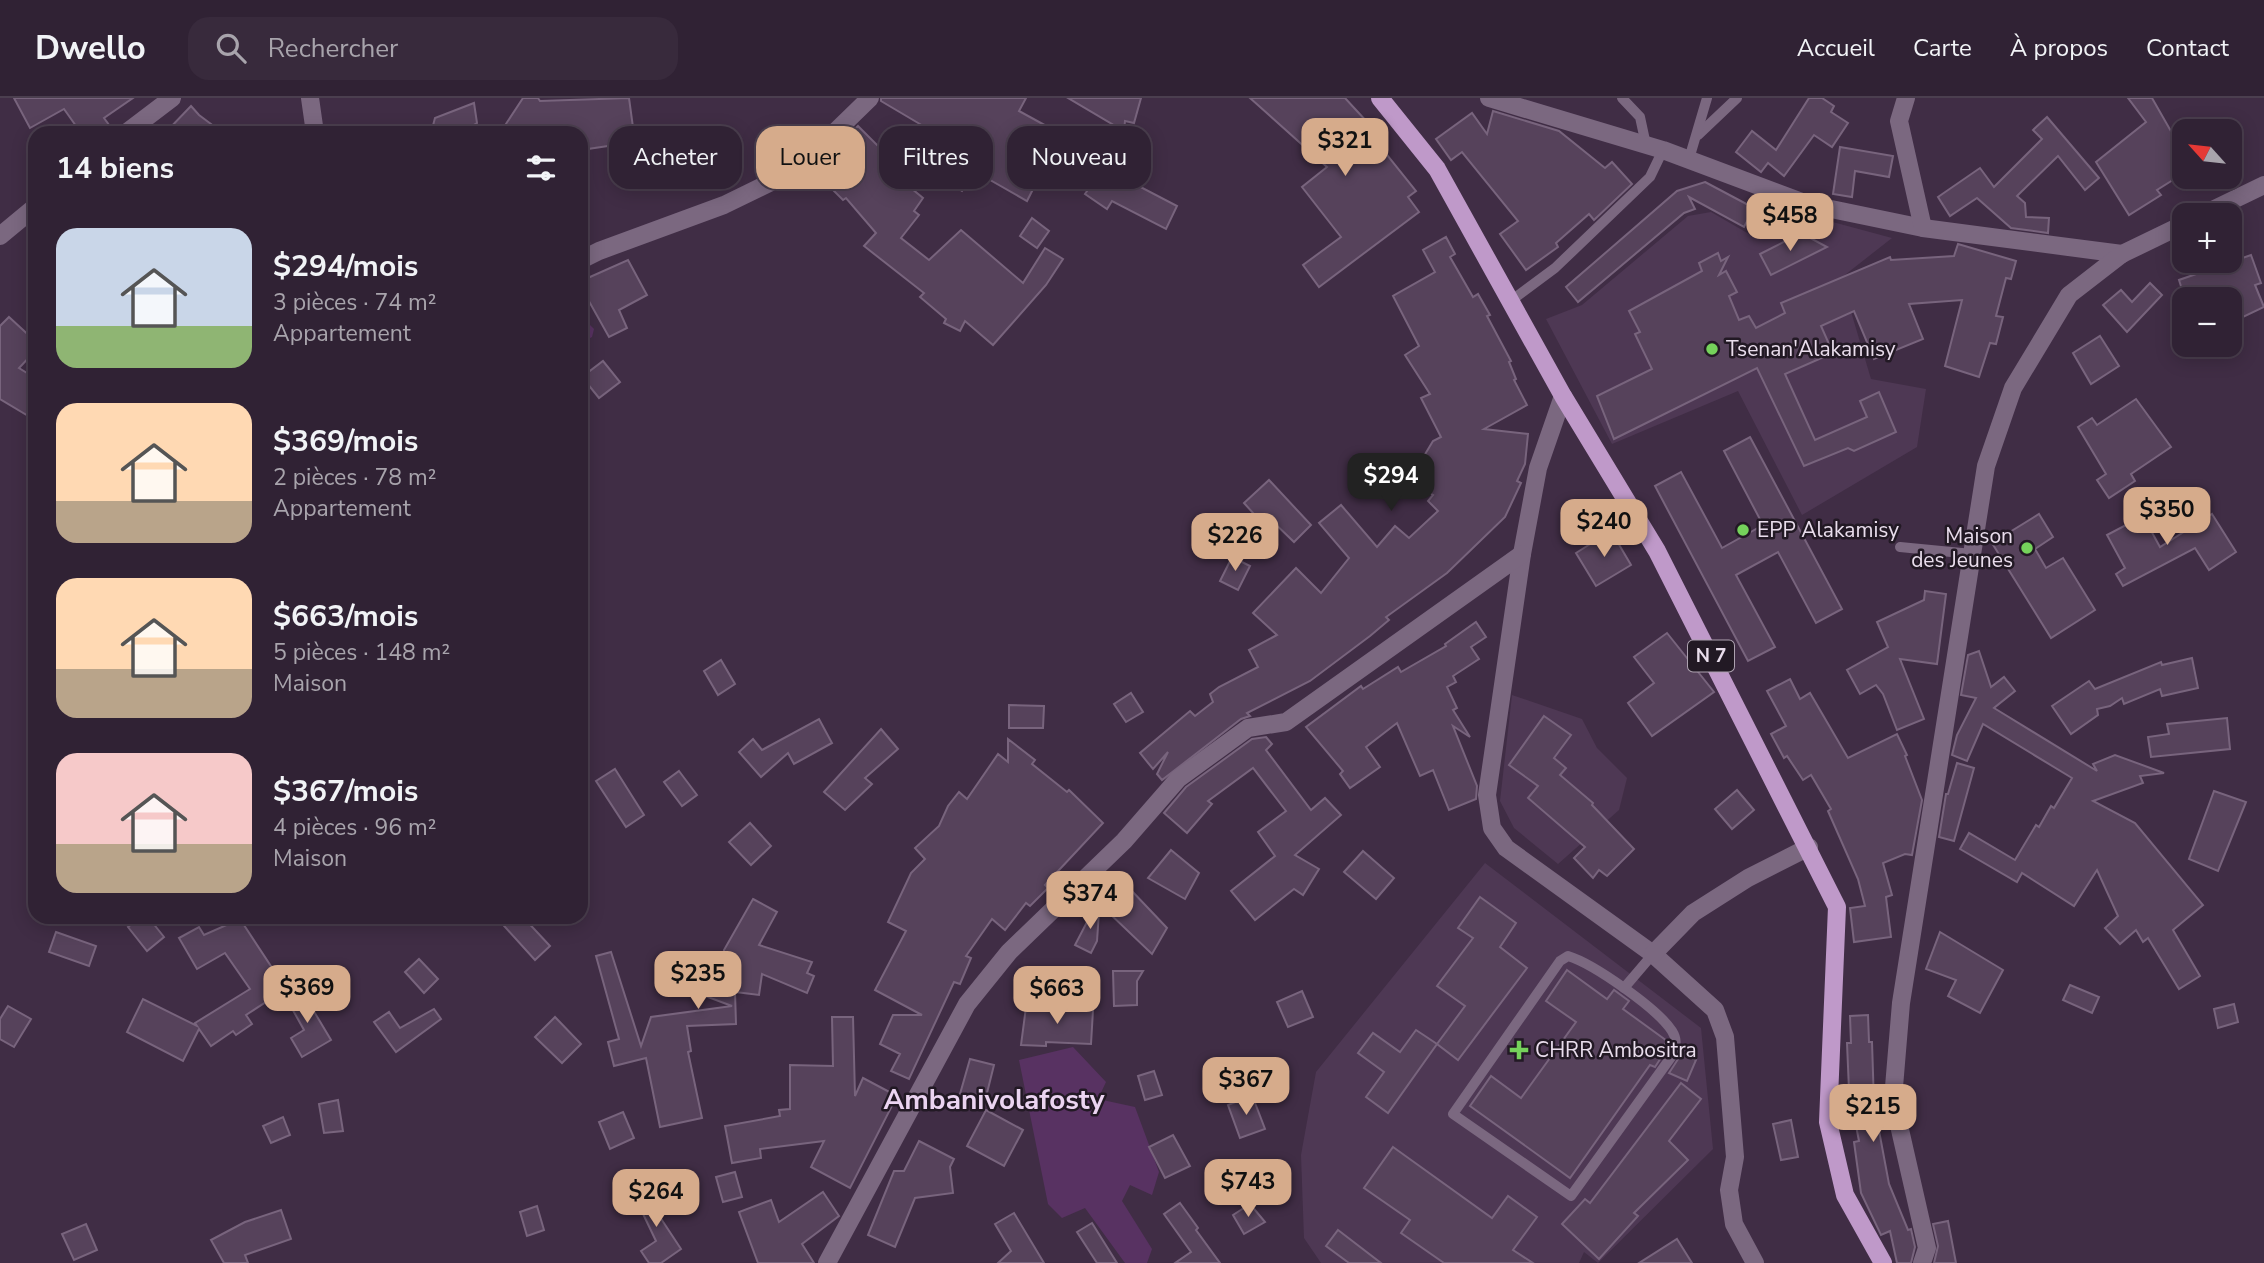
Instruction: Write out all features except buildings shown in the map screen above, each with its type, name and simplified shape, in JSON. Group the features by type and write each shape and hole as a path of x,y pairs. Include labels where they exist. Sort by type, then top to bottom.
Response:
{"main road":[{"name":"N 7","path":"1381,98 1437,169 1563,396 1657,551 1837,906 1828,1122 1845,1195 1883,1263"}],"street":[{"path":"135,126 172,98"},
{"path":"310,98 314,126"},
{"path":"588,256 724,205 796,170 870,98"},
{"path":"1489,98 1689,159 1807,204 1923,228 2122,254"},
{"path":"1906,98 1899,121 1923,228"},
{"path":"2227,203 2264,185"},
{"path":"0,236 28,213"},
{"path":"1922,1263 1927,1248 1893,1099 1901,1003 1986,466 2013,388 2070,295 2122,254 2172,230"},
{"path":"1563,396 1538,468 1522,554 1487,795 1492,828 1506,848 1653,954 1715,1010 1725,1037 1735,1157 1729,1190 1734,1224 1755,1263"},
{"path":"827,1263 967,1004 1009,953 1124,841 1178,779 1248,728 1286,722 1522,554"},
{"path":"1653,954 1693,914 1748,878 1809,848"}],"lane":[{"path":"1512,300 1555,268 1650,177 1655,148 1640,117 1622,98"},
{"path":"1689,159 1707,98"},
{"path":"1697,135 1737,98"},
{"path":"1900,547 1972,554"},
{"path":"1625,988 1653,954"},
{"path":"1569,956 1578,959 1625,988 1671,1030 1676,1041 1674,1053 1571,1196 1453,1114 1560,961 1569,956"}],"shaded area":[{"name":"Tsenan'Alakamisy","path":"1766,204 1892,238 1841,278 1871,379 1926,389 1917,447 1802,515 1738,391 1612,444 1546,319 1582,305 1688,216 1711,212 1749,234"},
{"path":"588,323 594,329 592,337 588,339"},
{"path":"1512,695 1582,719 1597,748 1627,778 1619,810 1558,864 1514,828 1500,801"},
{"name":"CHRR Ambositra","path":"1485,863 1701,1028 1713,1149 1598,1263 1584,1252 1579,1263 1321,1263 1304,1238 1301,1155 1316,1072"},
{"path":"1073,1047 1106,1082 1098,1099 1135,1107 1159,1172 1152,1195 1130,1185 1122,1201 1152,1249 1147,1263 1125,1263 1085,1208 1062,1218 1048,1204 1019,1060"}],"place":[{"name":"Tsenan'Alakamisy","path":"1712,349"},
{"name":"EPP Alakamisy","path":"1743,530"},
{"name":"Maison des Jeunes","path":"2027,548"},
{"name":"CHRR Ambositra","path":"1519,1050"}],"district":[{"name":"Ambanivolafosty","path":"994,1100"}]}
